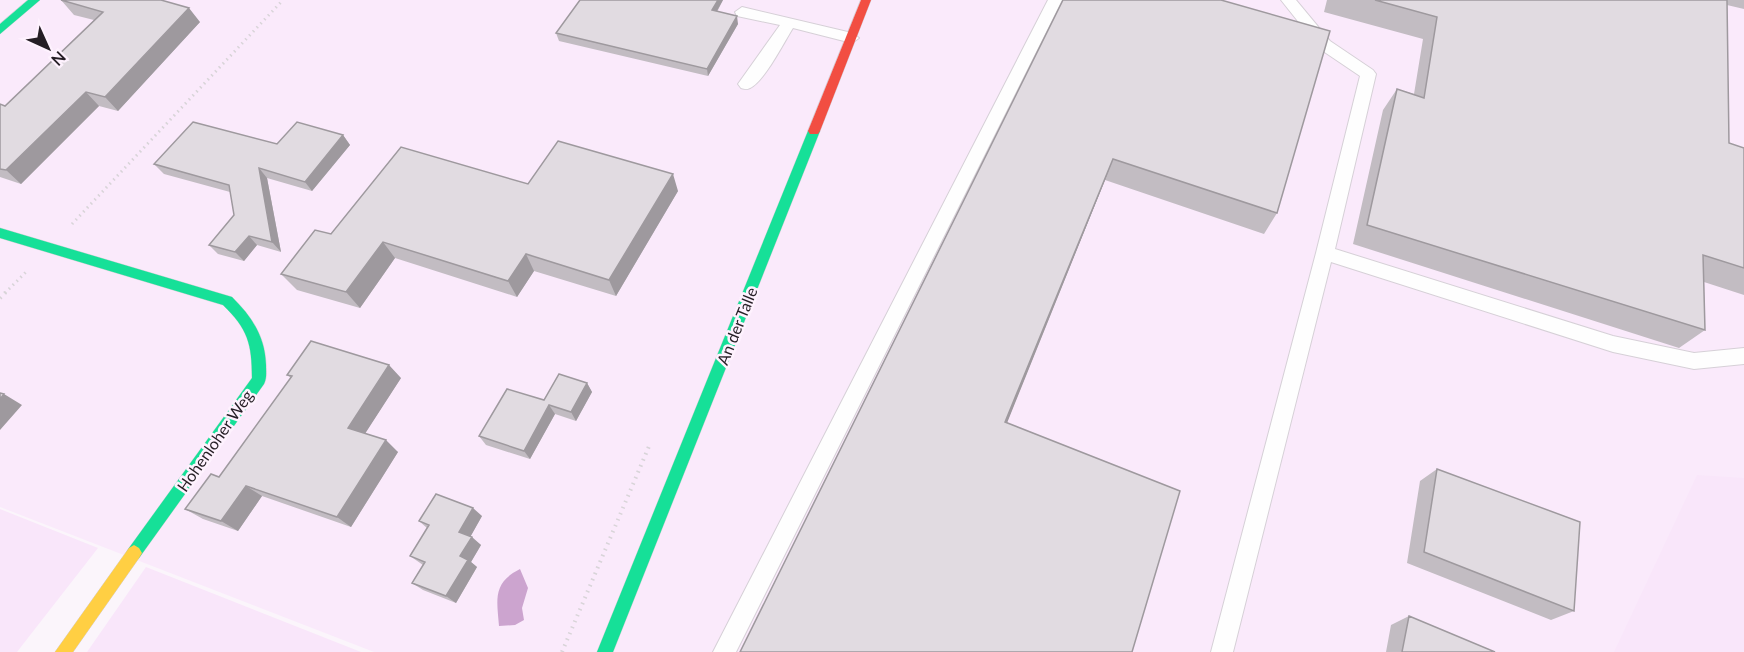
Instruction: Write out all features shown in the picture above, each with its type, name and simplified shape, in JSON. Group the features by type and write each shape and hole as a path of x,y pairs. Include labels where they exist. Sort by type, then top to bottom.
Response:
{"street":[{"path":"0,30 35,0"},
{"name":"An der Talle","path":"605,652 866,0"},
{"name":"Hohenloher Weg","path":"0,233 227,301 247,318 260,345 259,380 63,652"}],"lane":[{"path":"724,652 1055,0"},
{"path":"1222,652 1325,253 1368,74 1325,45 1288,0"},
{"path":"742,12 852,38"},
{"path":"746,84 754,76 789,22"},
{"path":"1325,253 1613,344 1694,362 1744,356"}],"path":[{"path":"49,248 283,0"}],"shaded area":[{"path":"0,0 1744,0 1744,652 374,652 0,507"},
{"path":"1697,475 1744,478 1744,652 1614,652"},
{"path":"0,509 98,548 17,652 0,652"},
{"path":"146,567 361,652 87,652"},
{"path":"520,569 528,588 522,608 524,620 515,625 499,626 498,593 505,580"}],"building":[{"path":"61,0 161,0 189,8 105,97 86,92 6,170 0,169 0,104 5,106 103,12"},
{"path":"580,0 718,0 712,10 737,16 707,69 556,33"},
{"path":"1063,0 1221,0 1330,31 1277,213 1113,159 1005,422 1180,491 1132,652 740,652"},
{"path":"1375,0 1727,0 1729,143 1744,148 1744,268 1703,255 1705,330 1367,225 1397,89 1424,98 1437,17"},
{"path":"193,122 277,144 297,122 343,135 305,182 259,168 272,242 249,236 235,252 209,245 234,215 229,185 154,164"},
{"path":"558,141 673,174 609,280 526,254 508,281 383,242 346,292 281,274 315,230 331,234 401,147 528,184"},
{"path":"311,341 389,365 348,428 386,440 337,517 246,486 221,521 185,509 211,474 219,477 292,376 287,375"},
{"path":"559,374 587,383 571,412 549,405 524,451 479,436 507,389 544,400"},
{"path":"1437,469 1580,522 1574,611 1424,552"},
{"path":"436,494 473,508 459,532 472,537 460,556 468,560 446,596 412,583 425,562 410,556 429,525 419,521"},
{"path":"1409,616 1495,652 1402,652"}],"traffic: fast":[{"path":"0,30 35,0"},
{"path":"605,652 814,131"},
{"path":"0,233 227,301 244,319 254,336 257,345 259,380 134,553"}],"traffic: slow":[{"path":"63,652 134,553"}],"traffic: jam":[{"path":"814,131 866,0"}]}
